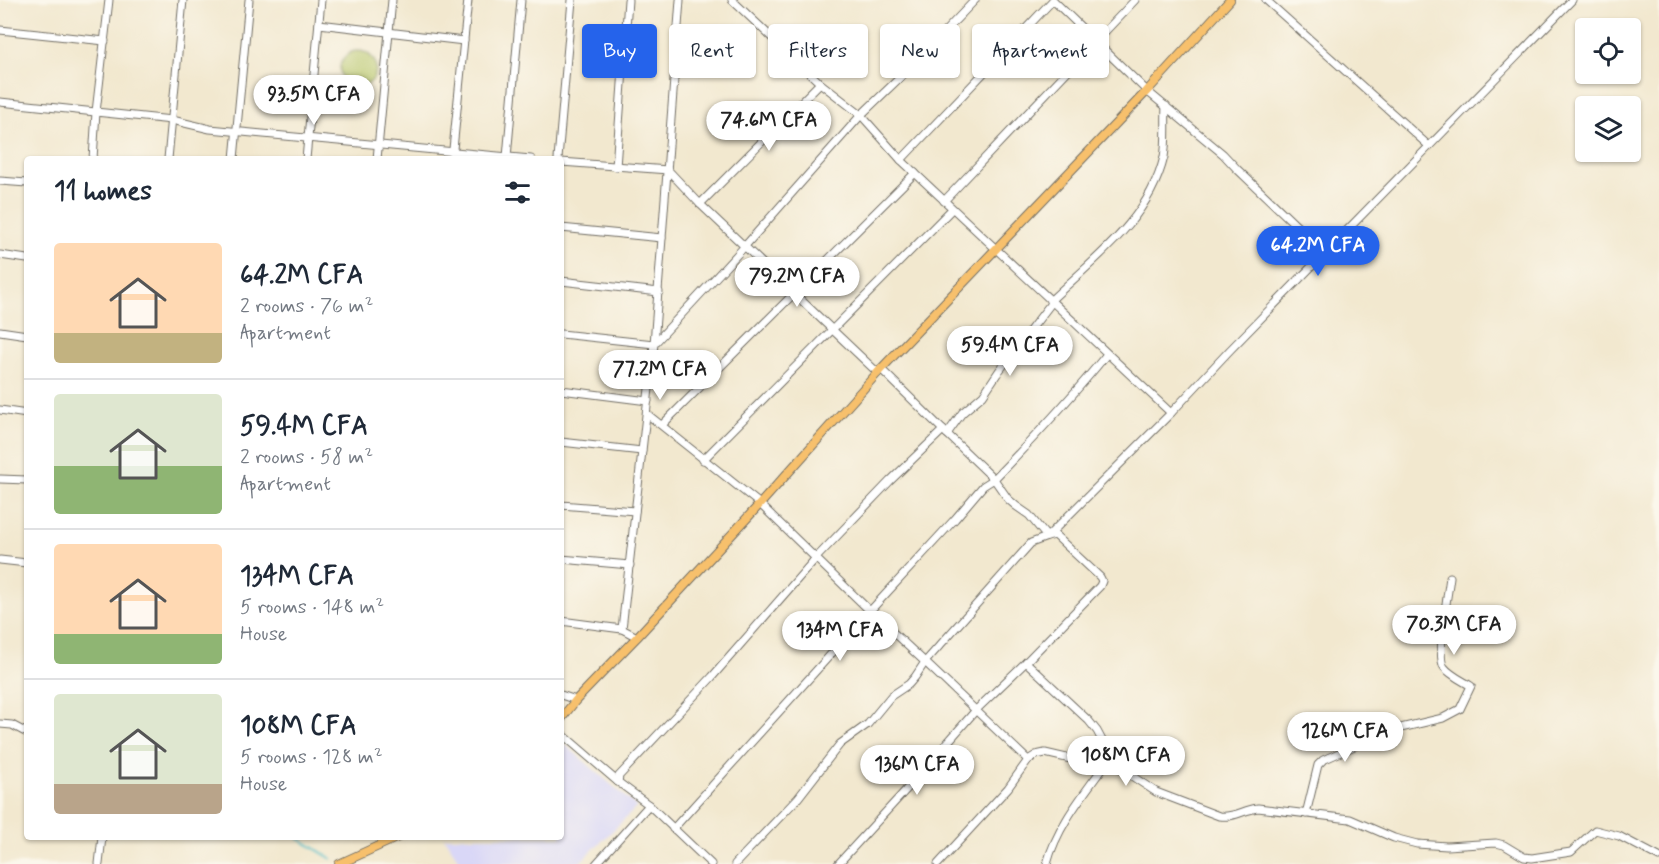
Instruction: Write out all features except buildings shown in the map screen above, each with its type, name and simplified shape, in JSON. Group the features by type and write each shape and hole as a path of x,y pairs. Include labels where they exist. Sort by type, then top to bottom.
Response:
{"main road":[{"path":"564,715 760,504 879,371 1147,91 1230,0"},
{"path":"339,864 391,840"}],"street":[{"path":"93,156 109,0"},
{"path":"168,156 183,0"},
{"path":"234,156 249,0"},
{"path":"306,156 321,0"},
{"path":"377,156 392,0"},
{"path":"453,155 468,0"},
{"path":"507,156 521,0"},
{"path":"559,156 572,0"},
{"path":"616,167 628,0"},
{"path":"622,629 659,292 680,0"},
{"path":"732,0 820,83 861,115 901,160 1171,413"},
{"path":"654,344 861,115 975,0"},
{"path":"901,160 1053,0 1078,24"},
{"path":"1109,27 1135,0"},
{"path":"1266,0 1429,146"},
{"path":"1047,537 1171,413 1572,0"},
{"path":"319,24 464,40"},
{"path":"0,30 105,41"},
{"path":"1109,54 1147,91 1223,154 1325,253"},
{"path":"944,201 1061,78"},
{"path":"700,204 820,83"},
{"path":"0,102 172,120 210,129 480,156"},
{"path":"618,782 619,776 712,677 816,558 890,481 983,395 1051,302 1129,226 1143,206 1164,157 1166,106"},
{"path":"564,161 668,170 700,204 832,330 985,470 1008,499 1029,515 1047,537"},
{"path":"662,425 915,173"},
{"path":"0,181 24,183"},
{"path":"704,460 952,208"},
{"path":"564,228 662,238"},
{"path":"0,255 24,259"},
{"path":"564,281 659,292"},
{"path":"0,331 24,335"},
{"path":"564,334 654,344"},
{"path":"673,829 956,519 983,486 994,479 1066,404 1107,354"},
{"path":"564,390 648,401"},
{"path":"0,410 24,414"},
{"path":"647,414 760,504 1028,760"},
{"path":"564,442 642,451"},
{"path":"983,486 985,470"},
{"path":"0,478 24,480"},
{"path":"564,505 635,512"},
{"path":"735,864 798,798 840,744 868,724 891,696 909,684 925,662 1031,543 1055,535 1100,577 1102,581 1100,586 976,710 838,864"},
{"path":"564,559 630,565"},
{"path":"0,560 24,563"},
{"path":"1306,814 1318,765 1323,760 1388,732 1443,718 1460,709 1465,701 1471,686 1444,667 1442,661 1441,647 1450,577"},
{"path":"564,621 622,629 637,637"},
{"path":"1026,662 1089,721 1097,731 1115,765"},
{"path":"564,696 576,700"},
{"path":"0,724 12,725 24,731"},
{"path":"564,736 649,805 711,864"},
{"path":"938,864 1008,788 1028,760 1045,753 1075,760 1107,762 1156,792 1228,818 1247,809 1258,808 1350,819 1394,838 1417,844 1446,846 1496,843 1524,857 1532,858 1571,852 1596,831 1619,836 1659,857"},
{"path":"1047,864 1051,849 1074,808 1107,762"},
{"path":"596,864 649,805"},
{"path":"99,864 102,840"}],"shaded area":[{"path":"564,744 637,807 578,864 462,864 446,840 564,840"}],"green space":[{"path":"358,51 371,56 376,69 371,82 358,87 345,82 340,69 345,56"}],"waterway":[{"path":"301,840 332,859"}]}
